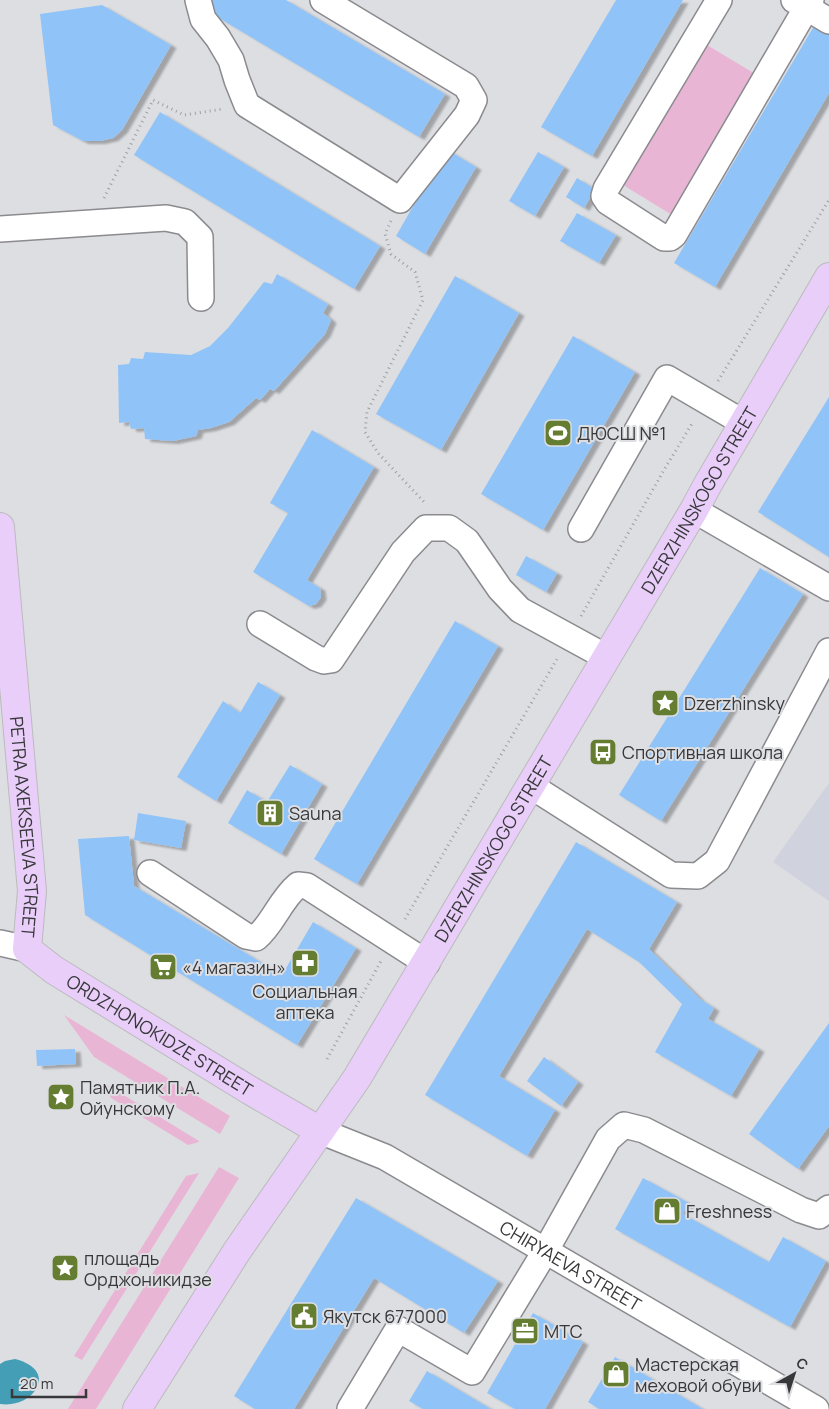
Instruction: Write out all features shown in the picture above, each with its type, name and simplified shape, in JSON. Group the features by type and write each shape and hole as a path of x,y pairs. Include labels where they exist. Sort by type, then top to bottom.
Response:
{"main road":[{"name":"DZERZHINSKOGO STREET","path":"137,1409 237,1252 357,1078 532,786 829,277"},
{"name":"PETRA AXEKSEEVA STREET","path":"0,527 32,891 27,949"},
{"name":"ORDZHONOKIDZE STREET","path":"27,949 62,975 251,1091 320,1130"}],"street":[{"path":"198,0 203,19 218,38 230,60 247,105 400,200 467,116 474,100 466,86 323,0"},
{"path":"719,0 606,189 604,196 608,202 664,238 670,238 674,235 804,2 829,21"},
{"path":"0,229 166,218 185,222 200,237 202,298"},
{"path":"581,530 667,378 744,423"},
{"path":"694,510 829,588"},
{"path":"260,624 316,658 324,661 331,660 403,552 426,528 449,528 468,541 500,589 520,610 606,657"},
{"path":"532,786 671,876 698,876 717,861 829,651"},
{"path":"150,873 246,936 256,938 264,932 290,892 298,885 307,886 427,963"},
{"name":"ORDZHONOKIDZE STREET","path":"0,943 27,949"},
{"path":"350,1409 398,1329 472,1372 546,1250 608,1139 624,1125 644,1130 800,1210 820,1216 829,1208"},
{"name":"CHIRYAEVA STREET","path":"320,1130 385,1157 816,1409"}],"path":[{"path":"91,223 153,100 184,115 247,105"},
{"path":"400,200 385,234 391,254 415,272 423,300 366,412 365,432 378,453 449,528"}],"shaded area":[{"path":"707,45 757,75 672,215 623,185"},
{"path":"829,783 829,901 773,862"},
{"path":"64,1015 230,1116 220,1134 94,1057"},
{"path":"104,1083 199,1142 188,1145 111,1098"},
{"path":"219,1167 239,1178 96,1409 68,1409"},
{"path":"199,1173 82,1360 74,1356 186,1176"}],"water":[{"path":"15,1359 29,1365 37,1372 39,1380 37,1388 22,1401 12,1404 0,1404 0,1364"}],"building":[{"path":"208,0 286,0 445,94 419,137 202,8"},
{"path":"616,0 683,0 592,156 541,127"},
{"path":"102,5 171,45 122,130 113,138 100,141 83,141 53,125 40,14"},
{"path":"814,26 829,34 829,93 715,287 674,263"},
{"path":"160,112 380,246 354,289 134,155"},
{"path":"446,149 476,167 425,254 396,236"},
{"path":"538,152 564,167 535,216 509,201"},
{"path":"577,178 595,189 584,208 566,197"},
{"path":"577,213 616,235 599,263 560,241"},
{"path":"277,274 328,304 323,313 331,320 325,334 274,391 270,389 260,400 256,398 229,422 198,430 196,436 173,441 145,439 144,428 131,429 129,422 119,423 118,365 129,364 131,358 143,359 145,352 191,355 210,346 228,328 264,282 272,284"},
{"path":"455,276 519,313 441,450 376,414"},
{"name":"ДЮСШ №1","path":"573,336 635,372 543,530 481,494"},
{"path":"829,397 829,557 758,512"},
{"path":"312,430 374,467 307,580 320,588 321,597 316,604 309,606 253,572 288,513 270,503"},
{"path":"526,556 557,573 546,592 516,575"},
{"path":"760,568 803,594 661,821 619,795"},
{"path":"455,621 498,646 357,884 314,859"},
{"path":"258,682 280,695 216,801 177,777 223,701 240,713"},
{"name":"Sauna","path":"290,765 322,784 281,854 228,823 247,790 267,802"},
{"path":"138,813 186,821 181,848 134,840"},
{"path":"129,836 134,886 282,975 313,922 356,948 297,1045 85,915 78,839"},
{"path":"576,842 677,902 649,949 700,999 714,1008 708,1019 759,1049 731,1096 655,1052 682,1004 639,962 587,929 499,1076 555,1110 527,1156 425,1095"},
{"path":"829,1023 829,1126 798,1169 749,1134"},
{"path":"75,1049 76,1064 37,1066 36,1050"},
{"path":"544,1057 578,1082 561,1106 527,1081"},
{"path":"643,1178 689,1203 683,1214 769,1262 783,1237 826,1261 790,1327 615,1229"},
{"path":"356,1198 498,1281 464,1333 374,1278 294,1409 255,1409 234,1396"},
{"path":"533,1313 583,1342 545,1409 515,1409 487,1393"},
{"path":"615,1357 703,1409 599,1409 588,1402"},
{"path":"427,1371 491,1409 423,1409 409,1401"}],"place":[{"name":"ДЮСШ №1","path":"558,433"},
{"name":"Dzerzhinsky","path":"665,703"},
{"name":"Спортивная школа","path":"603,752"},
{"name":"Sauna","path":"270,813"},
{"name":"Социальная аптека","path":"305,963"},
{"name":"«4 магазин»","path":"163,967"},
{"name":"Памятник П.А. Ойунскому","path":"61,1097"},
{"name":"Freshness","path":"667,1211"},
{"name":"площадь Орджоникидзе","path":"65,1268"},
{"name":"Якутск 677000","path":"304,1316"},
{"name":"МТС","path":"525,1331"},
{"name":"Мастерская меховой обуви","path":"616,1374"}]}
